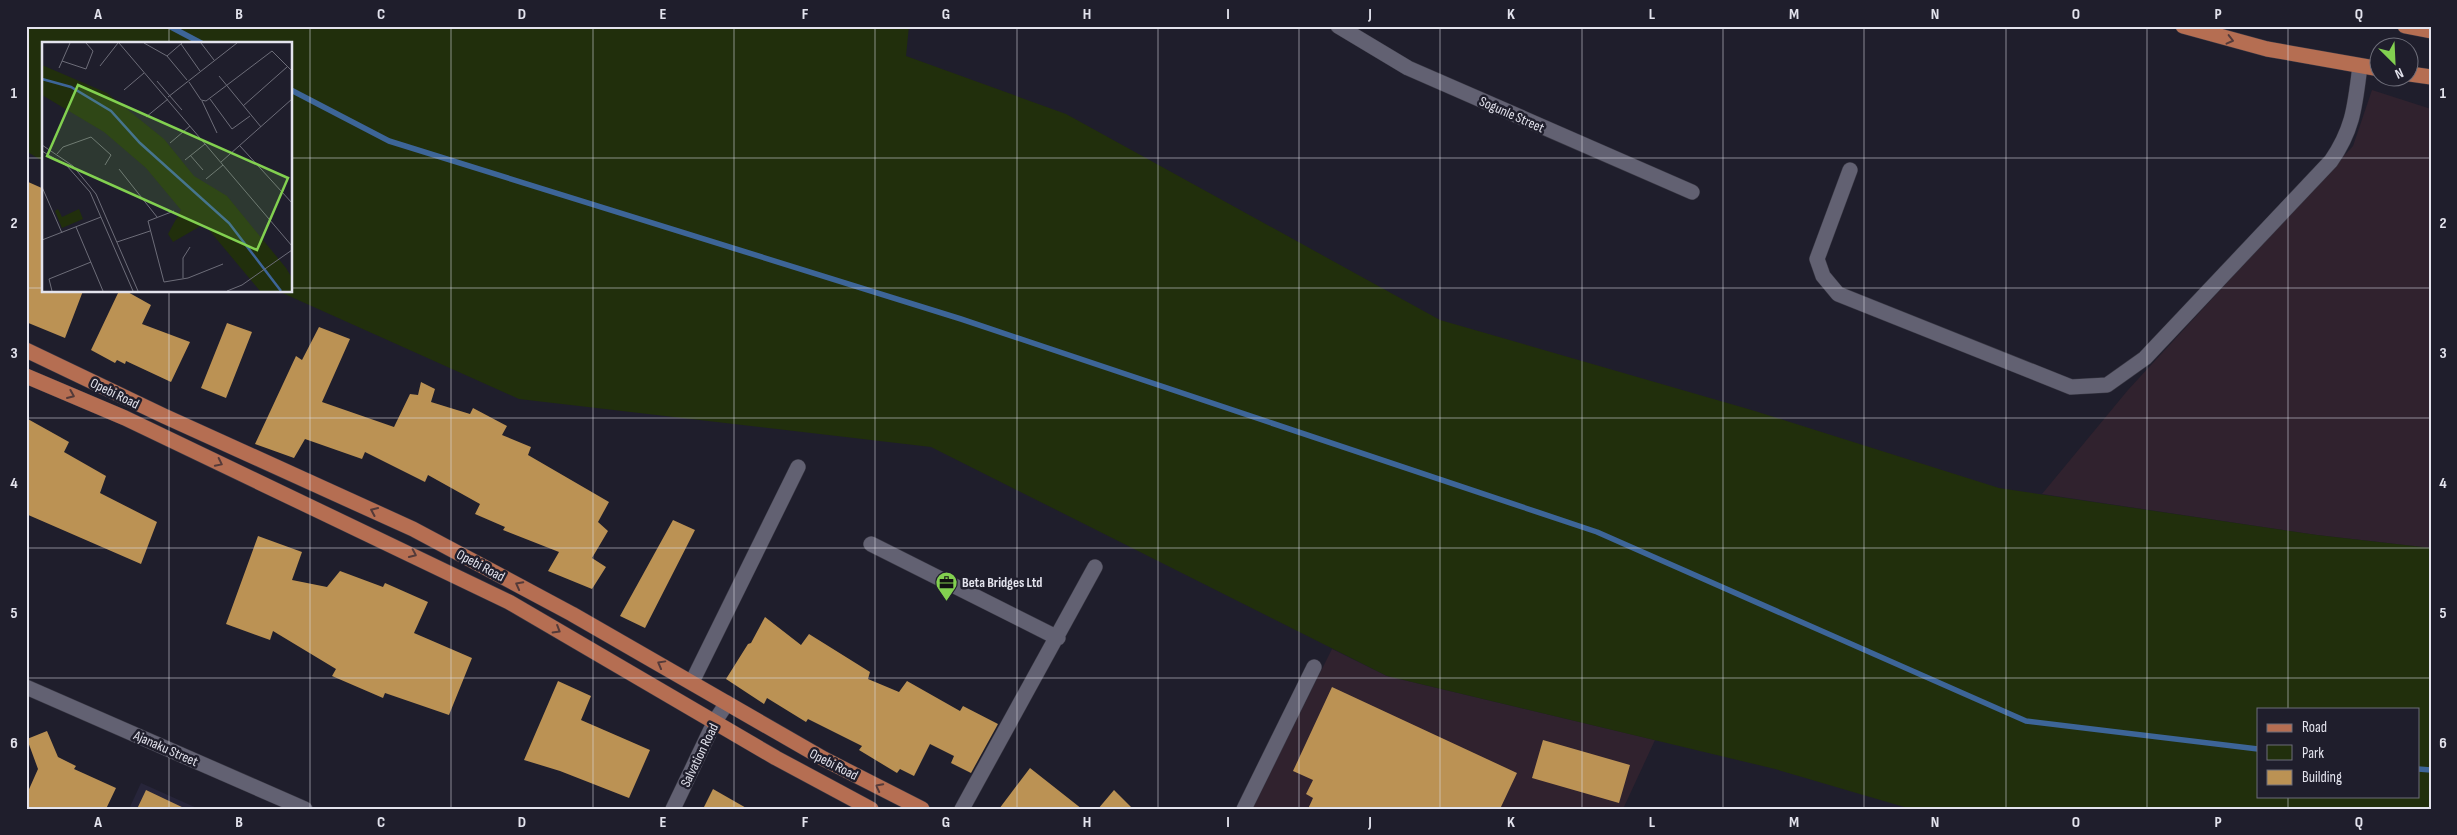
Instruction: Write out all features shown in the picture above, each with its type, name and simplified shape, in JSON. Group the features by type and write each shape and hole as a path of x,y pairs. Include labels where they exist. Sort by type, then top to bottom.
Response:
{"main road":[{"path":"2183,26 2267,49 2370,68"},
{"path":"2405,26 2431,31"},
{"name":"Opebi Road","path":"26,350 164,416 413,529 565,610 824,759 922,809"},
{"name":"Opebi Road","path":"26,376 125,418 452,573 509,602 792,767 872,809"}],"street":[{"name":"Sogunle Street","path":"1338,26 1408,68 1692,192"},
{"path":"1850,170 1817,259 1823,276 1838,294 2071,388 2107,385 2145,358 2331,161 2345,140 2354,115 2360,66"},
{"path":"692,682 798,467"},
{"path":"871,544 1058,638"},
{"path":"962,809 1058,638 1095,567"},
{"path":"1244,809 1314,666"},
{"name":"Ajanaku Street","path":"26,687 305,809"},
{"name":"Salvation Road","path":"673,809 715,722 727,704"}],"shaded area":[{"path":"2372,90 2431,109 2431,548 2317,535 2042,494 2128,390 2353,146"},
{"path":"1332,649 1387,676 1655,740 1623,809 1252,809"},
{"path":"141,783 199,809 129,809"}],"green space":[{"path":"26,26 909,26 906,56 1066,114 1440,320 1755,411 1999,488 2317,535 2431,548 2431,809 1911,809 1775,769 1387,676 931,447 519,399 280,292 292,292 292,42 42,42 42,161 26,151"}],"building":[{"path":"26,181 42,188 42,292 83,292 65,338 26,322"},
{"path":"119,292 128,292 151,305 142,324 190,342 171,382 126,361 125,364 117,360 115,363 91,350"},
{"path":"227,323 252,332 226,398 201,388"},
{"path":"319,327 350,339 322,402 394,427 410,394 418,395 421,382 435,389 431,402 470,414 473,408 507,426 502,435 531,447 528,455 609,502 598,522 608,531 592,558 606,567 592,589 548,571 559,552 503,530 505,527 475,514 480,504 428,475 425,482 365,452 362,459 305,439 294,458 255,444 296,356 302,360"},
{"path":"26,418 69,442 64,452 106,476 100,493 157,522 141,564 26,514"},
{"path":"673,520 695,530 645,628 620,616"},
{"path":"258,536 302,552 292,580 327,587 340,571 383,587 385,583 428,602 414,633 472,658 449,715 385,693 383,698 332,676 336,669 273,631 270,640 226,624"},
{"path":"765,617 801,645 809,634 870,672 868,679 899,692 907,681 960,711 963,706 998,724 971,773 951,763 954,756 930,744 914,776 900,769 897,773 859,750 862,746 808,719 806,722 767,698 764,704 726,679 748,644 751,643"},
{"path":"558,681 591,696 581,720 650,750 629,798 560,771 524,760"},
{"path":"1332,687 1517,773 1500,809 1308,809 1313,798 1306,794 1313,780 1293,771"},
{"path":"47,731 58,757 76,766 74,769 116,788 106,809 26,809 26,796 38,769 27,739"},
{"path":"1543,740 1630,765 1619,803 1532,778"},
{"path":"1030,768 1082,809 999,809"},
{"path":"713,789 748,809 703,809"},
{"path":"146,790 186,809 137,809"},
{"path":"1114,790 1133,809 1098,809"}],"waterway":[{"path":"169,26 199,42"},
{"path":"292,91 389,141 961,319 1597,532 2026,721 2257,749"},
{"path":"2420,769 2431,770"}],"place":[{"name":"Beta Bridges Ltd","path":"946,601"}]}
